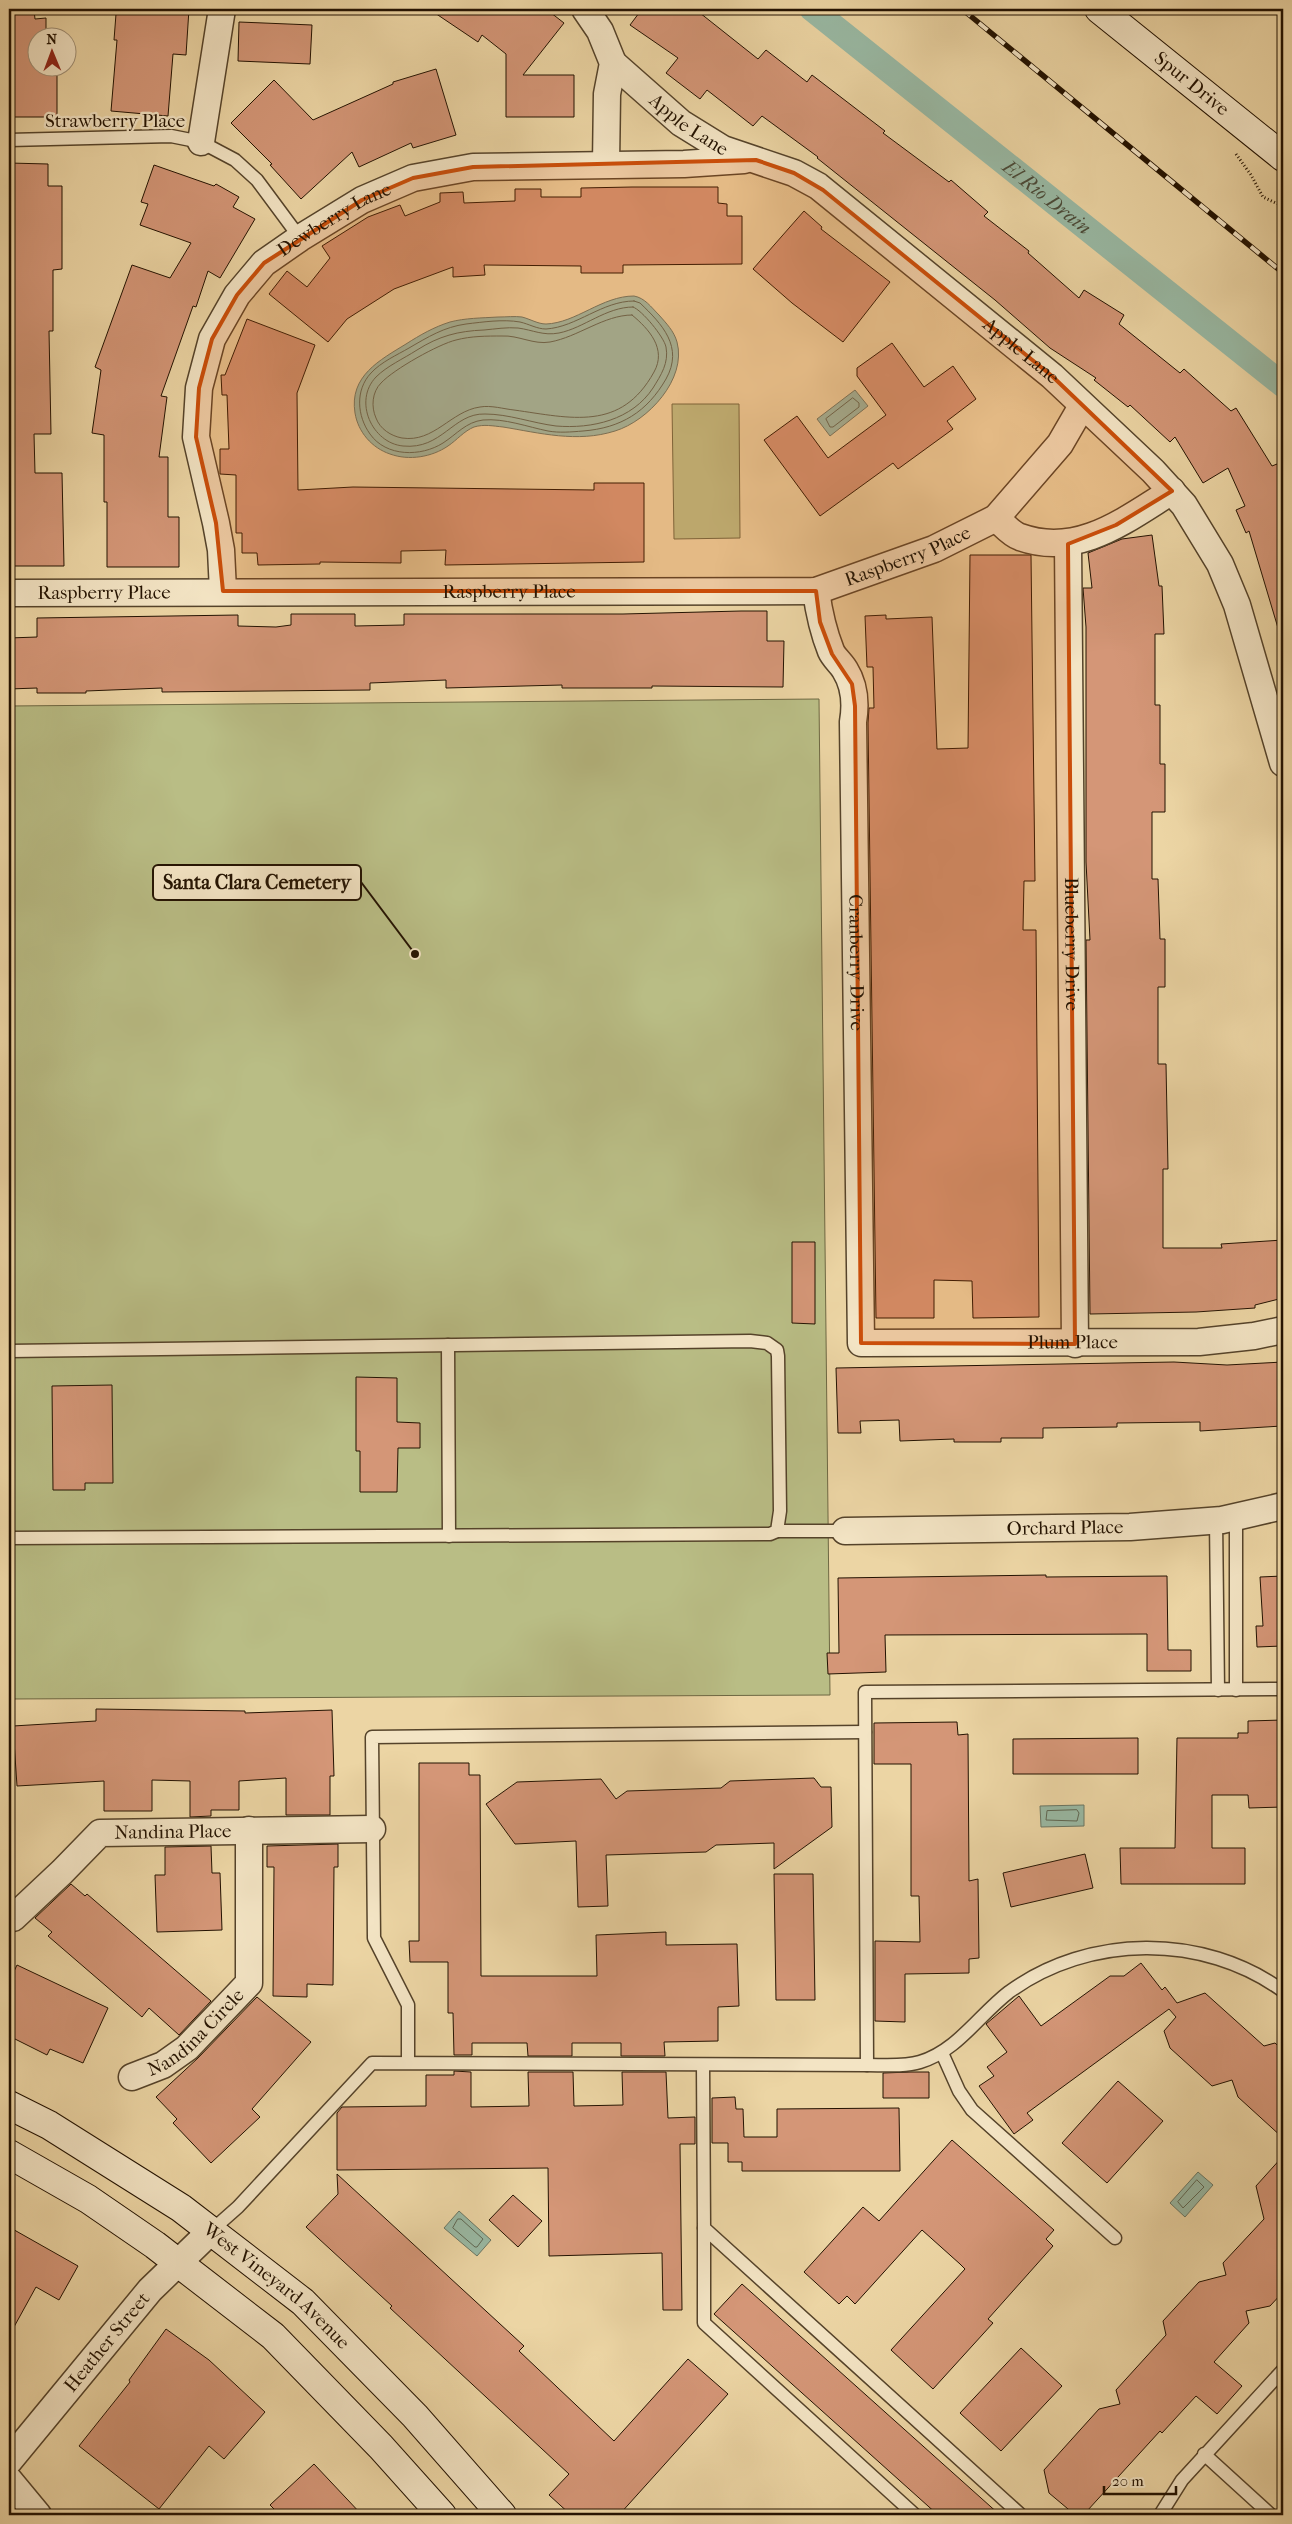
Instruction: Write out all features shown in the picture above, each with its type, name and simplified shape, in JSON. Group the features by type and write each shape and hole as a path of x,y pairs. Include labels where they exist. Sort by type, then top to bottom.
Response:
{"main road":[{"name":"Spur Drive","path":"1099,9 1283,157"},
{"name":"West Vineyard Avenue","path":"9,2105 114,2164 212,2230 310,2309 415,2416 502,2515"},
{"path":"9,2154 88,2199 179,2262 272,2336 381,2447 442,2515"}],"street":[{"path":"202,142 222,9"},
{"name":"Apple Lane","path":"585,9 600,31 613,63 681,123 723,148 794,173 818,186 1052,376 1172,491 1200,530 1220,564 1237,605 1283,763"},
{"path":"606,164 607,94 613,63"},
{"name":"Dewberry Lane","path":"223,591 221,550 196,437 199,388 212,339 236,295 264,263 300,238 362,200 413,178 473,167 684,164 756,160"},
{"name":"Raspberry Place","path":"9,593 816,591 934,549 996,518 1060,444 1082,406"},
{"path":"996,518 1018,536 1068,544 1116,525 1172,491"},
{"name":"Blueberry Drive","path":"1068,544 1075,1344"},
{"name":"Cranberry Drive","path":"816,591 820,622 832,654 844,669 852,684 855,706 853,722 861,1343"},
{"name":"Plum Place","path":"861,1343 1075,1344 1199,1342 1283,1330"},
{"name":"Orchard Place","path":"845,1531 1130,1527 1226,1518 1283,1506"},
{"name":"Nandina Place","path":"9,1916 13,1918 100,1832 372,1829"},
{"name":"Nandina Circle","path":"132,2077 162,2065 187,2048 249,1983 249,1830"},
{"name":"Heather Street","path":"9,2461 150,2290 212,2230"},
{"path":"9,2480 38,2515"}],"lane":[{"name":"Strawberry Place","path":"9,140 171,136 202,142 234,160 257,180 300,238"},
{"path":"9,1351 750,1341 767,1343 777,1350 778,1356 780,1511 777,1531"},
{"path":"448,1345 449,1536"},
{"path":"1226,1518 1236,1690"},
{"path":"1218,1690 1226,1518"},
{"path":"9,1538 770,1534 777,1531 845,1531"},
{"path":"867,2065 865,1692 1283,1689"},
{"path":"408,2062 408,2005 374,1938 372,1737 865,1732"},
{"path":"212,2230 238,2207 372,2063 703,2065 867,2065 919,2063 942,2053 1008,1993 1032,1978 1057,1965 1110,1950 1166,1948 1193,1952 1220,1959 1246,1970 1283,1991"},
{"path":"942,2053 958,2091 972,2110 1115,2238"},
{"path":"703,2065 704,2323 914,2515"},
{"path":"704,2228 1021,2515"},
{"path":"1160,2515 1182,2480 1204,2454 1283,2370"},
{"path":"1204,2454 1271,2515"}],"path":[{"path":"1235,152 1263,197 1278,204 1283,199"}],"highlighted area":[{"path":"756,160 794,173 823,190 1052,376 1172,491 1116,525 1068,544 1075,1344 861,1343 855,706 852,684 832,654 820,622 816,591 223,591 216,523 196,437 199,388 212,339 237,295 264,263 362,200 413,178 473,167"}],"green space":[{"path":"672,404 739,404 740,538 674,539"},
{"path":"819,699 830,1695 9,1699 9,706"}],"water":[{"path":"634,296 648,303 670,327 677,342 679,356 676,370 662,397 652,408 628,426 601,435 573,437 496,426 478,426 467,431 442,450 420,457 397,456 383,451 367,438 359,427 354,400 357,389 368,371 386,356 433,329 444,324 474,318 522,317 543,324 557,323 611,300"},
{"path":"855,390 868,406 830,436 817,419"},
{"path":"1084,1805 1084,1826 1041,1827 1040,1806"},
{"path":"1198,2172 1213,2185 1185,2217 1170,2203"},
{"path":"459,2211 491,2240 477,2256 444,2228"}],"building":[{"path":"128,9 189,9 186,55 173,54 168,116 111,111 117,40 114,40 116,14 128,14"},
{"path":"429,9 546,9 564,23 523,75 574,75 574,117 506,117 506,54 482,35 478,42"},
{"path":"642,9 695,9 758,59 766,50 807,82 812,75 885,131 883,133 949,182 951,180 988,212 984,216 1029,251 1028,253 1079,298 1084,290 1124,315 1119,324 1180,373 1184,369 1231,411 1236,408 1272,466 1277,464 1283,478 1283,627 1278,628 1249,531 1246,533 1236,510 1245,506 1228,468 1203,483 1175,437 1170,442 1130,405 1128,407 1094,380 1096,378 1050,348 995,300 818,157 762,116 753,126 707,90 700,99 666,73 678,58 630,25"},
{"path":"34,10 35,19 46,18 46,28 28,28 28,78 57,78 57,117 9,117 9,11"},
{"path":"239,22 312,25 310,64 238,61"},
{"path":"436,69 456,135 413,148 411,143 359,167 352,152 301,199 270,165 272,164 231,123 274,80 313,120 393,84 393,82"},
{"path":"9,163 48,164 48,186 62,186 62,269 53,270 53,331 49,331 51,434 34,434 35,473 62,473 64,566 9,566"},
{"path":"154,165 214,186 216,184 239,197 233,207 255,219 220,278 208,271 196,307 193,306 161,396 167,397 159,457 168,457 168,517 179,517 179,567 107,567 107,502 104,502 104,435 92,433 101,370 95,367 132,265 170,278 191,243 140,225 148,204 141,202"},
{"path":"718,187 718,203 727,204 727,216 742,216 742,264 623,265 623,273 581,273 581,266 484,265 485,275 453,277 453,267 394,289 347,319 328,342 269,294 287,271 307,287 330,258 322,246 368,217 400,205 405,216 440,202 440,193 463,192 464,203 515,201 515,189 541,189 541,197 581,197 581,188"},
{"path":"804,211 822,227 821,229 890,282 843,342 792,303 753,269"},
{"path":"247,319 315,345 297,393 298,490 353,487 594,490 594,483 644,483 644,562 445,565 446,550 401,551 401,563 320,562 320,564 258,565 257,553 242,553 242,533 236,533 236,475 220,474 220,449 229,449 227,395 222,395 221,375 225,375"},
{"path":"892,343 924,387 953,366 976,399 947,421 953,429 898,469 893,463 820,516 764,440 797,416 828,458 886,415 857,376 857,368"},
{"path":"1152,535 1159,586 1162,586 1164,634 1155,634 1155,705 1160,705 1160,764 1165,764 1165,812 1152,812 1152,879 1158,879 1160,939 1165,939 1165,987 1158,987 1158,1064 1166,1064 1168,1169 1163,1169 1163,1248 1222,1248 1221,1244 1283,1240 1283,1298 1255,1305 1255,1308 1196,1312 1090,1314 1086,940 1090,940 1086,862 1086,627 1083,588 1092,588 1088,553 1122,539"},
{"path":"970,555 1031,555 1035,881 1024,881 1023,930 1036,930 1039,1317 973,1318 972,1281 934,1280 934,1318 876,1318 868,723 869,708 874,708 873,667 867,667 865,616 886,615 886,619 932,617 937,749 968,748"},
{"path":"767,611 767,641 784,641 783,687 652,686 652,688 562,688 562,685 446,688 446,680 370,683 370,690 162,692 162,688 86,691 86,693 37,693 37,688 9,689 9,638 37,637 37,618 238,615 238,626 276,627 291,625 291,614 355,614 355,626 404,625 404,614 623,614"},
{"path":"792,1242 815,1242 815,1324 792,1323"},
{"path":"1174,1362 1227,1365 1283,1362 1283,1385 1280,1385 1282,1426 1200,1431 1200,1422 1117,1423 1117,1427 1043,1428 1043,1438 1001,1438 1001,1442 954,1442 954,1439 900,1441 899,1420 860,1421 861,1433 838,1433 836,1368"},
{"path":"356,1377 397,1378 397,1422 420,1423 420,1448 398,1448 397,1492 360,1492 360,1451 356,1451"},
{"path":"112,1385 113,1483 85,1483 85,1490 53,1490 52,1386"},
{"path":"1046,1575 1046,1577 1167,1576 1168,1650 1191,1650 1191,1671 1147,1671 1147,1634 885,1635 886,1672 828,1674 827,1653 839,1653 838,1578"},
{"path":"1283,1576 1282,1646 1257,1647 1256,1626 1263,1626 1260,1577"},
{"path":"96,1709 245,1711 245,1713 332,1710 334,1776 330,1776 330,1815 286,1815 286,1778 239,1781 239,1810 211,1810 211,1816 190,1817 190,1781 152,1780 152,1811 104,1811 104,1781 17,1786 13,1726 96,1721"},
{"path":"1283,1720 1283,1807 1249,1808 1248,1795 1212,1795 1212,1848 1245,1848 1245,1884 1121,1884 1120,1848 1175,1848 1177,1738 1238,1738 1238,1733 1248,1733 1248,1721"},
{"path":"957,1722 958,1735 968,1734 969,1881 978,1879 979,1958 969,1959 969,1973 905,1974 905,2022 875,2021 875,1941 920,1942 919,1896 911,1896 911,1764 874,1764 874,1723"},
{"path":"1138,1738 1138,1774 1013,1774 1013,1739"},
{"path":"419,1763 469,1763 469,1775 480,1775 481,1976 597,1976 596,1935 666,1932 666,1945 737,1944 739,2006 718,2007 718,2041 664,2042 665,2056 621,2056 621,2043 572,2043 572,2056 528,2056 527,2043 472,2043 472,2055 454,2055 453,2013 448,2013 448,1962 410,1962 409,1941 419,1941"},
{"path":"814,1778 821,1787 831,1787 832,1827 774,1869 774,1843 716,1845 706,1852 606,1855 608,1906 578,1907 576,1841 515,1844 486,1804 517,1782 601,1779 616,1799 627,1791 721,1788 730,1781"},
{"path":"338,1844 338,1867 334,1867 333,1985 307,1984 307,1997 273,1996 274,1867 267,1867 267,1846"},
{"path":"211,1846 212,1873 220,1873 222,1930 157,1932 155,1875 165,1875 165,1847"},
{"path":"1085,1854 1093,1888 1011,1907 1003,1873"},
{"path":"774,1874 813,1874 815,2000 776,2000"},
{"path":"71,1884 85,1896 87,1894 211,2001 179,2035 149,2008 142,2017 48,1936 52,1932 35,1918"},
{"path":"1141,1963 1162,1990 1165,1987 1177,2003 1205,1993 1264,2046 1275,2043 1283,2050 1283,2138 1238,2097 1232,2080 1212,2086 1170,2048 1164,2031 1176,2017 1169,2009 1027,2113 1033,2120 1014,2134 979,2086 994,2076 987,2067 1007,2052 986,2024 1019,1996 1041,2026 1110,1976 1124,1976"},
{"path":"17,1965 108,2008 83,2063 50,2049 47,2055 9,2036 9,1982"},
{"path":"257,1997 311,2042 252,2109 260,2117 211,2163 173,2123 177,2119 156,2097 198,2058"},
{"path":"454,2071 471,2072 471,2107 529,2106 528,2072 573,2072 574,2106 623,2105 622,2072 666,2072 668,2118 695,2117 695,2144 680,2144 682,2310 663,2310 662,2253 549,2256 548,2168 337,2170 337,2113 342,2107 426,2106 426,2075 454,2075"},
{"path":"929,2072 929,2098 883,2098 883,2073"},
{"path":"1118,2081 1163,2121 1107,2183 1062,2143"},
{"path":"735,2097 736,2109 743,2109 744,2137 777,2137 777,2109 899,2108 900,2171 742,2171 742,2162 728,2162 728,2143 712,2143 712,2098"},
{"path":"952,2140 1054,2230 1046,2239 1053,2246 988,2319 993,2323 933,2389 891,2350 965,2269 960,2264 922,2230 855,2304 847,2296 839,2304 804,2272 863,2207 879,2221"},
{"path":"1283,2156 1283,2292 1270,2306 1246,2311 1249,2323 1214,2362 1242,2386 1217,2414 1196,2396 1162,2433 1160,2431 1087,2511 1074,2514 1049,2493 1044,2470 1099,2409 1120,2404 1116,2390 1166,2335 1163,2321 1199,2282 1226,2275 1223,2263 1264,2219 1256,2186"},
{"path":"337,2174 524,2346 519,2351 614,2441 688,2359 728,2394 619,2515 571,2515 549,2495 569,2474 390,2308 392,2306 306,2227 338,2194"},
{"path":"513,2195 542,2221 518,2247 489,2220"},
{"path":"9,2227 78,2266 59,2300 36,2287 9,2336"},
{"path":"742,2284 1000,2515 938,2515 714,2314"},
{"path":"166,2329 209,2360 265,2412 224,2459 209,2446 159,2509 79,2446 130,2382 129,2380"},
{"path":"1021,2348 1062,2386 1001,2451 960,2413"},
{"path":"314,2464 362,2515 280,2515 270,2505"}],"waterway":[{"name":"El Rio Drain","path":"812,9 1283,385"}],"railway":[{"path":"962,9 1283,273"}],"place":[{"name":"Santa Clara Cemetery","path":"415,954"}]}
